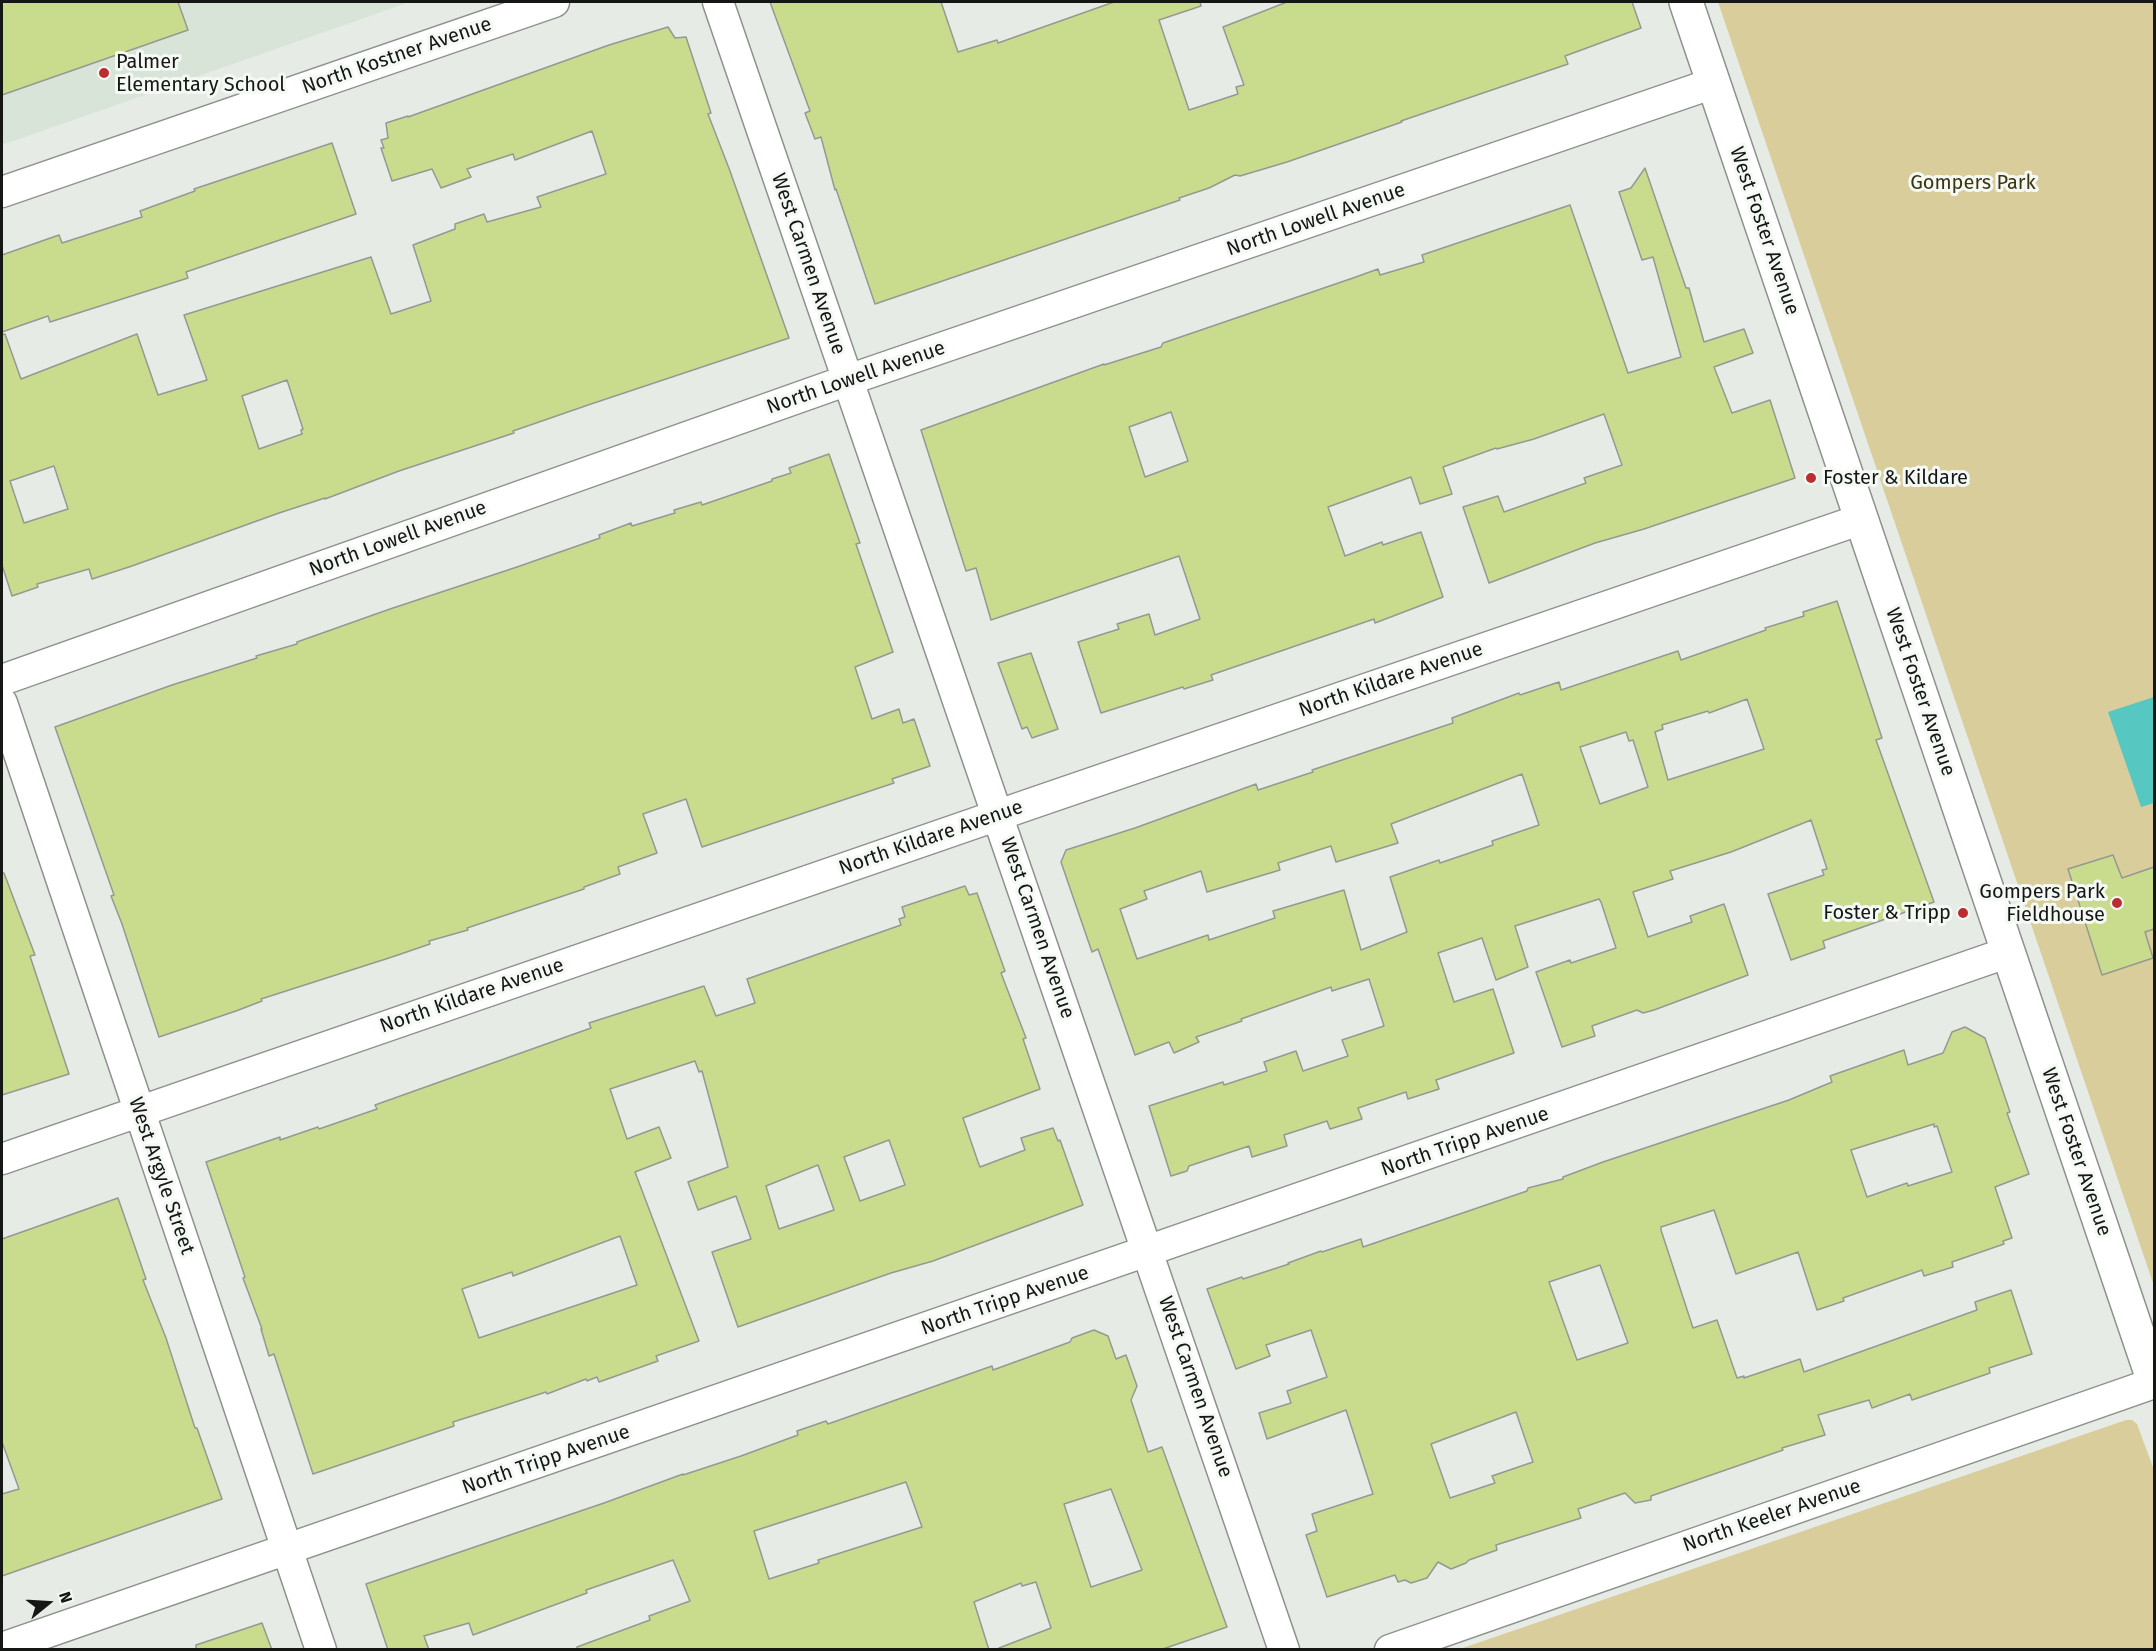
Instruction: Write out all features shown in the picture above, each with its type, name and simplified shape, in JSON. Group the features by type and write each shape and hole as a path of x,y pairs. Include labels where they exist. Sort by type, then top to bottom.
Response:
{"main road":[{"name":"West Foster Avenue","path":"1686,2 2154,1382"}],"street":[{"name":"North Kostner Avenue","path":"2,192 554,2"},
{"name":"West Carmen Avenue","path":"718,2 1284,1650"},
{"name":"North Lowell Avenue","path":"2,680 848,380 1714,83"},
{"name":"North Kildare Avenue","path":"2,1159 1862,519"},
{"name":"West Argyle Street","path":"2,703 321,1650"},
{"name":"North Tripp Avenue","path":"2,1648 2009,952"},
{"name":"North Keeler Avenue","path":"1390,1650 2154,1382"}],"shaded area":[{"name":"Palmer Elementary School","path":"2,2 410,2 2,145"}],"green space":[{"name":"Gompers Park","path":"1718,2 2154,2 2154,1286"},
{"path":"2126,1420 2132,1420 2137,1424 2154,1470 2154,1649 1460,1649"}],"water":[{"path":"2154,697 2154,803 2141,807 2108,712"}],"building":[{"path":"2,2 178,2 188,30 2,95"},
{"path":"770,2 941,2 958,52 997,40 998,43 1114,2 1200,2 1201,6 1159,20 1189,110 1238,94 1236,87 1244,85 1223,27 1287,2 1632,2 1641,28 1565,56 1568,64 1287,162 1240,176 1235,175 1209,188 1179,198 1180,200 875,304 835,190 821,137 815,139 805,113 810,111"},
{"path":"668,27 675,38 686,37 711,113 708,114 789,338 513,431 514,433 399,471 132,566 92,579 89,569 37,584 38,587 12,596 2,565 2,335 5,334 21,379 137,334 158,395 207,380 184,315 371,257 391,314 431,301 413,245 455,229 455,224 484,214 487,222 541,207 537,197 606,174 592,131 515,160 513,154 467,169 471,177 441,188 432,169 392,181 381,148 384,148 381,140 388,138 386,123 609,45","holes":["287,380 303,429 302,434 259,449 242,396","54,466 68,509 24,523 10,481"]},
{"path":"332,143 356,214 186,272 188,278 50,322 48,316 2,332 2,255 59,235 62,243 142,217 140,211 195,191 194,189"},
{"path":"1645,168 1686,288 1689,288 1704,342 1744,329 1753,353 1714,367 1732,413 1770,400 1795,478 1644,529 1595,543 1489,583 1463,507 1498,496 1504,512 1586,483 1584,478 1622,465 1604,414 1534,439 1496,448 1443,467 1452,494 1420,504 1411,477 1328,507 1345,556 1382,542 1383,545 1421,532 1443,597 1375,623 1374,619 1211,675 1213,680 1101,713 1078,642 1119,629 1117,624 1149,614 1155,635 1200,619 1179,556 991,620 976,568 966,571 921,430 1378,269 1380,275 1424,262 1422,255 1570,205 1628,373 1681,357 1653,257 1642,260 1619,192 1631,188","holes":["1171,412 1188,461 1145,477 1129,427"]},
{"path":"829,454 860,543 856,544 893,652 855,667 872,719 899,709 903,723 914,719 930,766 892,779 894,783 702,847 686,799 643,814 657,853 618,867 620,874 584,887 584,889 467,928 468,930 429,941 430,944 261,999 262,1001 236,1011 159,1037 111,896 114,895 55,727 600,538 599,535 631,523 632,526 675,513 674,510 701,502 702,505 772,481 772,479 791,473 789,468"},
{"path":"1837,601 1882,738 1876,740 1934,902 1823,941 1825,948 1791,960 1768,894 1824,875 1822,870 1827,869 1811,820 1731,852 1670,871 1673,879 1633,892 1648,937 1692,922 1690,916 1724,904 1748,975 1654,1010 1643,1013 1637,1010 1592,1026 1595,1036 1562,1047 1536,972 1616,948 1599,899 1515,926 1528,967 1496,980 1482,938 1438,953 1454,1002 1493,989 1514,1053 1436,1080 1439,1089 1408,1099 1406,1092 1358,1108 1362,1119 1330,1129 1327,1121 1284,1135 1287,1146 1252,1157 1249,1146 1189,1166 1187,1171 1171,1176 1149,1106 1223,1082 1224,1085 1267,1071 1264,1062 1296,1051 1303,1071 1348,1056 1342,1040 1384,1026 1369,979 1332,991 1331,987 1241,1019 1242,1021 1196,1037 1199,1042 1174,1053 1169,1042 1135,1055 1098,949 1092,952 1061,862 1066,850 1135,828 1256,784 1258,790 1313,772 1312,770 1453,723 1452,718 1519,693 1520,695 1559,682 1561,690 1678,651 1681,660 1766,630 1765,628 1804,616 1803,612","holes":["1747,699 1764,749 1668,780 1655,732 1663,729 1662,725 1708,711 1709,713","1626,732 1629,741 1633,740 1648,787 1600,804 1580,747","1522,774 1539,825 1492,841 1493,845 1390,877 1407,932 1361,950 1344,890 1273,911 1275,918 1209,940 1208,935 1137,959 1120,909 1147,899 1144,891 1201,871 1207,892 1280,870 1278,863 1331,846 1336,862 1398,843 1391,824"]},
{"path":"1031,653 1058,729 1032,738 1027,727 1022,729 998,663"},
{"name":"Gompers Park Fieldhouse","path":"2113,855 2122,878 2154,867 2154,929 2145,932 2153,958 2102,975 2068,869"},
{"path":"2,873 4,873 35,955 30,956 69,1074 2,1095"},
{"path":"965,886 969,895 977,893 1005,971 1001,973 1026,1038 1023,1039 1040,1089 963,1118 980,1167 1025,1150 1021,1138 1053,1128 1058,1141 1060,1140 1083,1205 933,1261 891,1273 738,1327 712,1252 751,1239 736,1196 698,1210 688,1182 728,1167 702,1071 699,1072 695,1061 610,1089 627,1139 659,1127 671,1158 635,1172 699,1341 656,1356 658,1361 599,1382 597,1377 587,1381 586,1379 547,1394 546,1392 453,1422 454,1426 313,1474 274,1354 269,1356 206,1162 280,1137 280,1140 318,1127 319,1129 377,1109 375,1105 591,1028 589,1023 704,986 716,1016 755,1003 747,979 901,925 899,919 905,917 902,907","holes":["889,1140 905,1185 860,1201 844,1157","818,1165 834,1210 779,1229 766,1186","620,1236 637,1285 479,1338 462,1289 512,1272 513,1276"]},
{"path":"1965,1027 1985,1038 2010,1112 2007,1113 2029,1174 1995,1187 2012,1238 2003,1241 2004,1244 1952,1262 1953,1267 1924,1276 1922,1270 1843,1298 1844,1301 1817,1310 1798,1252 1736,1274 1714,1210 1661,1227 1661,1230 1693,1328 1717,1320 1737,1378 1744,1376 1744,1378 1800,1359 1804,1372 1977,1310 1975,1302 2011,1290 2032,1354 1989,1368 1990,1373 1912,1400 1910,1394 1872,1408 1869,1400 1818,1415 1825,1435 1782,1448 1783,1450 1651,1496 1651,1500 1635,1503 1625,1493 1578,1509 1581,1518 1496,1545 1497,1550 1451,1569 1438,1562 1427,1578 1411,1583 1405,1580 1398,1582 1395,1575 1327,1597 1306,1535 1317,1531 1312,1514 1373,1494 1346,1410 1267,1439 1259,1413 1291,1403 1287,1391 1327,1377 1311,1330 1266,1345 1270,1356 1236,1369 1207,1289 1361,1239 1363,1247 1527,1191 1528,1188 1563,1179 1563,1177 1603,1162 1789,1100 1832,1082 1830,1076 1904,1050 1908,1065 1943,1053 1952,1032","holes":["1934,1124 1934,1127 1937,1126 1952,1172 1908,1186 1907,1183 1867,1197 1851,1150","1600,1265 1628,1343 1577,1360 1549,1282","1516,1412 1533,1462 1492,1476 1495,1483 1450,1498 1431,1444"]},
{"path":"118,1198 146,1279 143,1280 166,1338 195,1428 197,1428 222,1499 2,1576 2,1494 19,1489 2,1442 2,1239"},
{"path":"1094,1330 1108,1336 1116,1359 1126,1355 1137,1386 1131,1400 1148,1452 1162,1447 1227,1627 1160,1650 999,1650 999,1648 1051,1628 1036,1582 1022,1586 1021,1583 974,1602 989,1650 577,1650 577,1647 650,1620 649,1616 690,1601 673,1560 586,1590 587,1593 473,1635 469,1623 424,1636 429,1650 388,1650 366,1584 741,1456 798,1435 797,1431 826,1421 828,1424 992,1366 993,1370 1070,1342 1072,1338","holes":["906,1482 922,1527 818,1560 819,1563 769,1579 754,1531","1111,1489 1142,1570 1091,1587 1064,1504"]},
{"path":"262,1623 272,1650 196,1650 196,1645"}],"place":[{"name":"Palmer Elementary School","path":"104,73"},
{"name":"Foster & Kildare","path":"1811,478"},
{"name":"Gompers Park Fieldhouse","path":"2117,903"},
{"name":"Foster & Tripp","path":"1963,913"}]}
